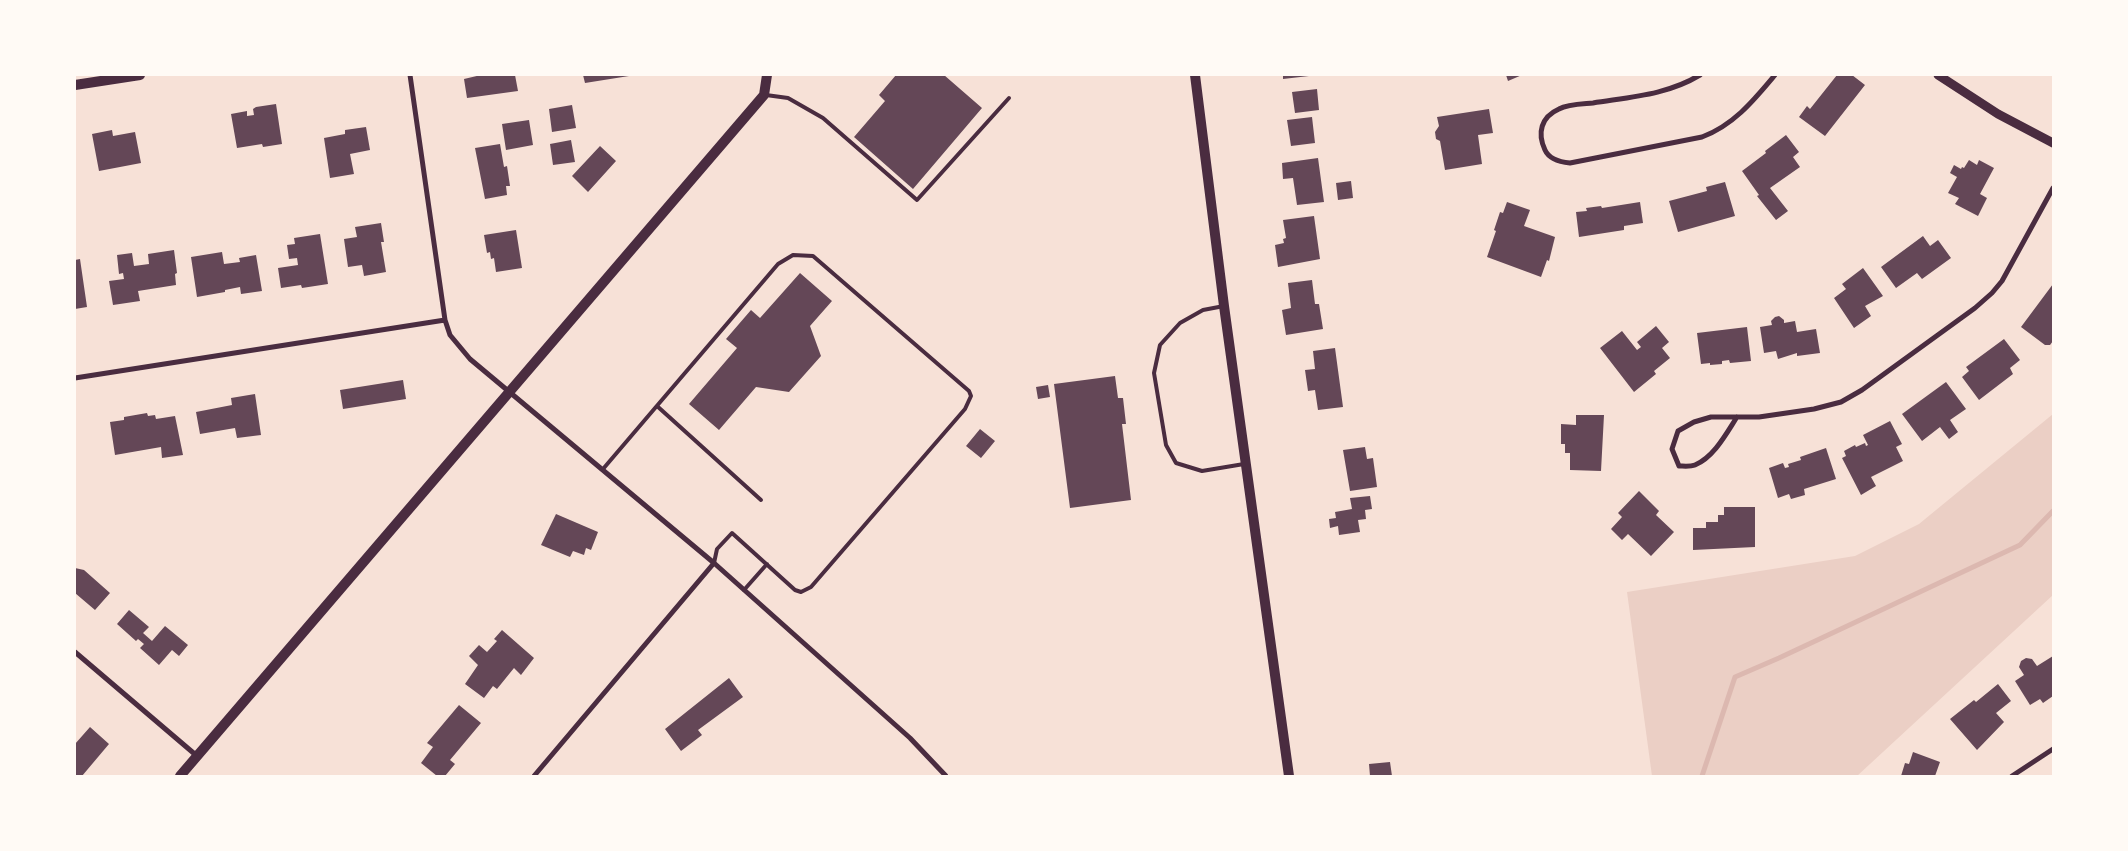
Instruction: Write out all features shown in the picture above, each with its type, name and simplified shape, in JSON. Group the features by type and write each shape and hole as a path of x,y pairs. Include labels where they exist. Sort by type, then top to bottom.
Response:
{"main road":[{"path":"75,85 140,75"},
{"path":"180,776 764,95 768,75"},
{"path":"1195,75 1224,306 1289,776"}],"street":[{"path":"410,75 445,320 450,334 470,359 714,563 910,738 946,776"},
{"path":"1700,75 1688,82 1660,92 1559,108 1544,121 1540,138 1547,155 1561,162 1570,163 1702,138 1721,128 1749,107 1775,75"},
{"path":"1938,75 1998,114 2053,144"},
{"path":"1737,417 1720,443 1706,458 1694,466 1679,466 1672,449 1678,431 1694,422 1711,417 1786,413 1836,404 1855,395 1975,308 1992,294 2006,274 2053,188"},
{"path":"75,378 445,320"},
{"path":"534,776 714,563"},
{"path":"75,652 197,756"},
{"path":"2012,776 2053,749"}],"lane":[{"path":"764,95 788,98 823,118 917,200 1009,98"},
{"path":"603,469 778,264 793,254 814,256 969,392 971,396 970,401 965,409 811,587 801,592 795,590 732,533 717,549 714,563"},
{"path":"1224,306 1203,310 1180,323 1160,345 1154,373 1166,445 1176,463 1202,472 1246,464"},
{"path":"657,406 761,500"},
{"path":"744,590 767,564"}],"shaded area":[{"path":"2053,414 2053,595 1857,776 1652,776 1627,592 1855,556 1919,524"}],"building":[{"path":"481,75 515,75 518,91 467,98 464,79"},
{"path":"583,75 629,75 629,76 585,83"},
{"path":"896,75 944,75 982,108 913,189 854,137 885,101 879,95"},
{"path":"1283,75 1309,75 1309,76 1283,79"},
{"path":"1506,75 1522,75 1508,81"},
{"path":"1837,75 1852,75 1865,85 1825,136 1799,117 1807,106 1810,109"},
{"path":"1317,89 1319,110 1295,113 1292,92"},
{"path":"276,104 282,144 263,147 262,144 237,148 231,114 247,111 247,116 254,115 253,109 256,107"},
{"path":"572,105 576,128 552,132 549,109"},
{"path":"1489,109 1493,133 1478,135 1482,164 1445,170 1440,141 1436,139 1435,132 1439,126 1437,117"},
{"path":"1312,117 1315,143 1291,146 1287,120"},
{"path":"529,120 533,145 506,150 502,124"},
{"path":"366,127 370,150 350,154 354,174 330,178 324,138 345,134 345,130"},
{"path":"112,130 113,136 135,132 141,163 99,171 92,134"},
{"path":"1786,135 1799,152 1793,157 1800,167 1770,188 1788,211 1776,220 1757,196 1759,195 1742,171"},
{"path":"571,140 575,162 553,165 550,144"},
{"path":"500,144 504,167 507,166 510,186 506,186 507,195 485,199 475,148"},
{"path":"600,146 616,161 588,192 572,176"},
{"path":"1318,158 1324,202 1297,205 1293,178 1283,179 1282,163"},
{"path":"1969,160 1977,165 1979,160 1994,168 1980,194 1987,198 1978,216 1955,204 1959,198 1948,193 1957,177 1950,173 1954,165 1961,169 1962,167 1964,168"},
{"path":"1351,181 1353,198 1338,200 1336,183"},
{"path":"1725,182 1735,216 1678,232 1669,201 1707,191 1706,187"},
{"path":"1507,202 1530,210 1524,226 1555,237 1549,261 1547,260 1541,277 1487,257 1500,212 1503,213"},
{"path":"1640,202 1643,223 1624,226 1624,230 1579,237 1576,212 1587,211 1586,208 1601,206 1602,208"},
{"path":"1314,216 1320,259 1278,267 1275,245 1284,243 1283,239 1286,238 1283,220"},
{"path":"381,223 384,242 381,242 386,272 364,276 362,265 348,267 344,239 357,237 355,227"},
{"path":"516,230 522,268 496,272 494,258 491,259 490,252 487,253 484,235"},
{"path":"320,234 328,284 302,288 301,285 281,288 278,268 298,265 297,258 289,259 287,245 295,244 294,238"},
{"path":"1923,236 1930,246 1938,240 1951,258 1922,279 1917,273 1896,288 1881,267"},
{"path":"174,250 177,273 175,274 176,285 138,291 140,301 113,305 109,281 124,279 123,273 119,274 117,255 132,253 134,266 149,264 148,254"},
{"path":"222,252 224,264 240,262 239,258 256,255 262,291 241,294 240,287 197,297 191,257"},
{"path":"80,259 87,307 75,309 75,260"},
{"path":"1863,268 1883,296 1865,306 1871,316 1854,328 1834,298 1846,289 1842,284"},
{"path":"800,273 832,301 810,326 821,356 789,392 756,387 719,430 689,404 737,348 726,339 751,310 760,318"},
{"path":"1312,280 1315,304 1319,304 1323,329 1286,335 1282,310 1291,308 1288,283"},
{"path":"2053,284 2053,341 2050,345 2045,345 2021,327"},
{"path":"1779,316 1784,320 1784,323 1795,321 1797,332 1816,329 1820,353 1797,356 1797,353 1778,359 1776,351 1764,353 1760,327 1772,325 1771,321"},
{"path":"1656,326 1669,342 1662,348 1670,358 1654,371 1656,374 1634,392 1600,348 1622,331 1637,350 1641,347 1637,342"},
{"path":"1747,327 1751,361 1730,363 1729,360 1722,361 1722,364 1701,364 1697,333"},
{"path":"2004,339 2020,360 2010,368 2013,374 1979,400 1962,377 1969,371 1966,367"},
{"path":"1335,348 1343,407 1318,410 1315,390 1308,391 1305,370 1315,369 1313,351"},
{"path":"1115,376 1118,398 1123,398 1126,424 1122,424 1131,500 1070,508 1054,384"},
{"path":"403,380 406,399 343,409 340,390"},
{"path":"1946,382 1966,409 1950,420 1958,432 1949,439 1940,427 1922,441 1902,414"},
{"path":"1048,385 1050,397 1038,399 1036,387"},
{"path":"255,394 261,435 237,438 235,428 200,434 196,412 232,405 231,398"},
{"path":"147,413 148,416 155,415 156,419 175,416 183,455 162,458 161,447 115,455 110,422 124,420 124,417"},
{"path":"1576,415 1604,415 1601,471 1570,470 1570,453 1565,453 1565,444 1561,444 1561,424 1576,425"},
{"path":"1890,421 1902,444 1896,447 1903,461 1871,477 1876,486 1861,495 1842,458 1846,456 1844,451 1855,445 1856,447 1865,443 1866,446 1868,445 1863,435"},
{"path":"980,429 995,441 981,458 966,446"},
{"path":"1365,447 1367,459 1373,458 1377,487 1350,491 1343,450"},
{"path":"1826,448 1836,479 1804,489 1805,495 1791,499 1789,494 1778,498 1769,468 1783,463 1785,468 1789,467 1788,464 1801,460 1800,457"},
{"path":"1639,491 1659,511 1656,515 1674,532 1651,556 1628,534 1622,540 1611,529 1622,517 1618,513"},
{"path":"1370,496 1372,509 1365,510 1366,519 1358,520 1360,532 1339,535 1338,526 1330,528 1329,519 1336,518 1335,512 1352,509 1350,498"},
{"path":"1724,507 1755,507 1755,547 1693,550 1693,528 1706,528 1706,522 1718,522 1718,515 1724,515"},
{"path":"556,514 598,532 591,550 586,548 584,555 573,551 570,557 541,545"},
{"path":"75,568 84,570 110,593 95,610 75,593"},
{"path":"129,610 149,627 143,633 152,641 165,626 188,645 179,656 172,650 159,665 140,648 144,644 138,639 136,641 117,624"},
{"path":"502,630 534,658 521,675 514,668 497,689 493,686 484,698 465,684 478,665 469,656 479,645 487,652 497,641 494,639"},
{"path":"2053,656 2053,696 2043,703 2040,699 2030,705 2015,681 2024,675 2019,667 2021,661 2026,658 2032,659 2037,666"},
{"path":"729,678 743,697 698,730 702,735 681,751 665,729"},
{"path":"1998,684 2011,701 1996,713 2004,722 1977,750 1950,719 1974,700 1976,702"},
{"path":"459,705 481,723 450,760 455,764 445,776 437,776 421,763 433,747 427,743"},
{"path":"90,727 109,744 82,776 75,776 75,744"},
{"path":"1913,752 1940,762 1935,776 1901,776 1905,763 1909,764"},
{"path":"1390,762 1392,776 1370,776 1369,764"}],"waterway":[{"path":"1702,776 1735,677 2020,545 2053,511"}]}
